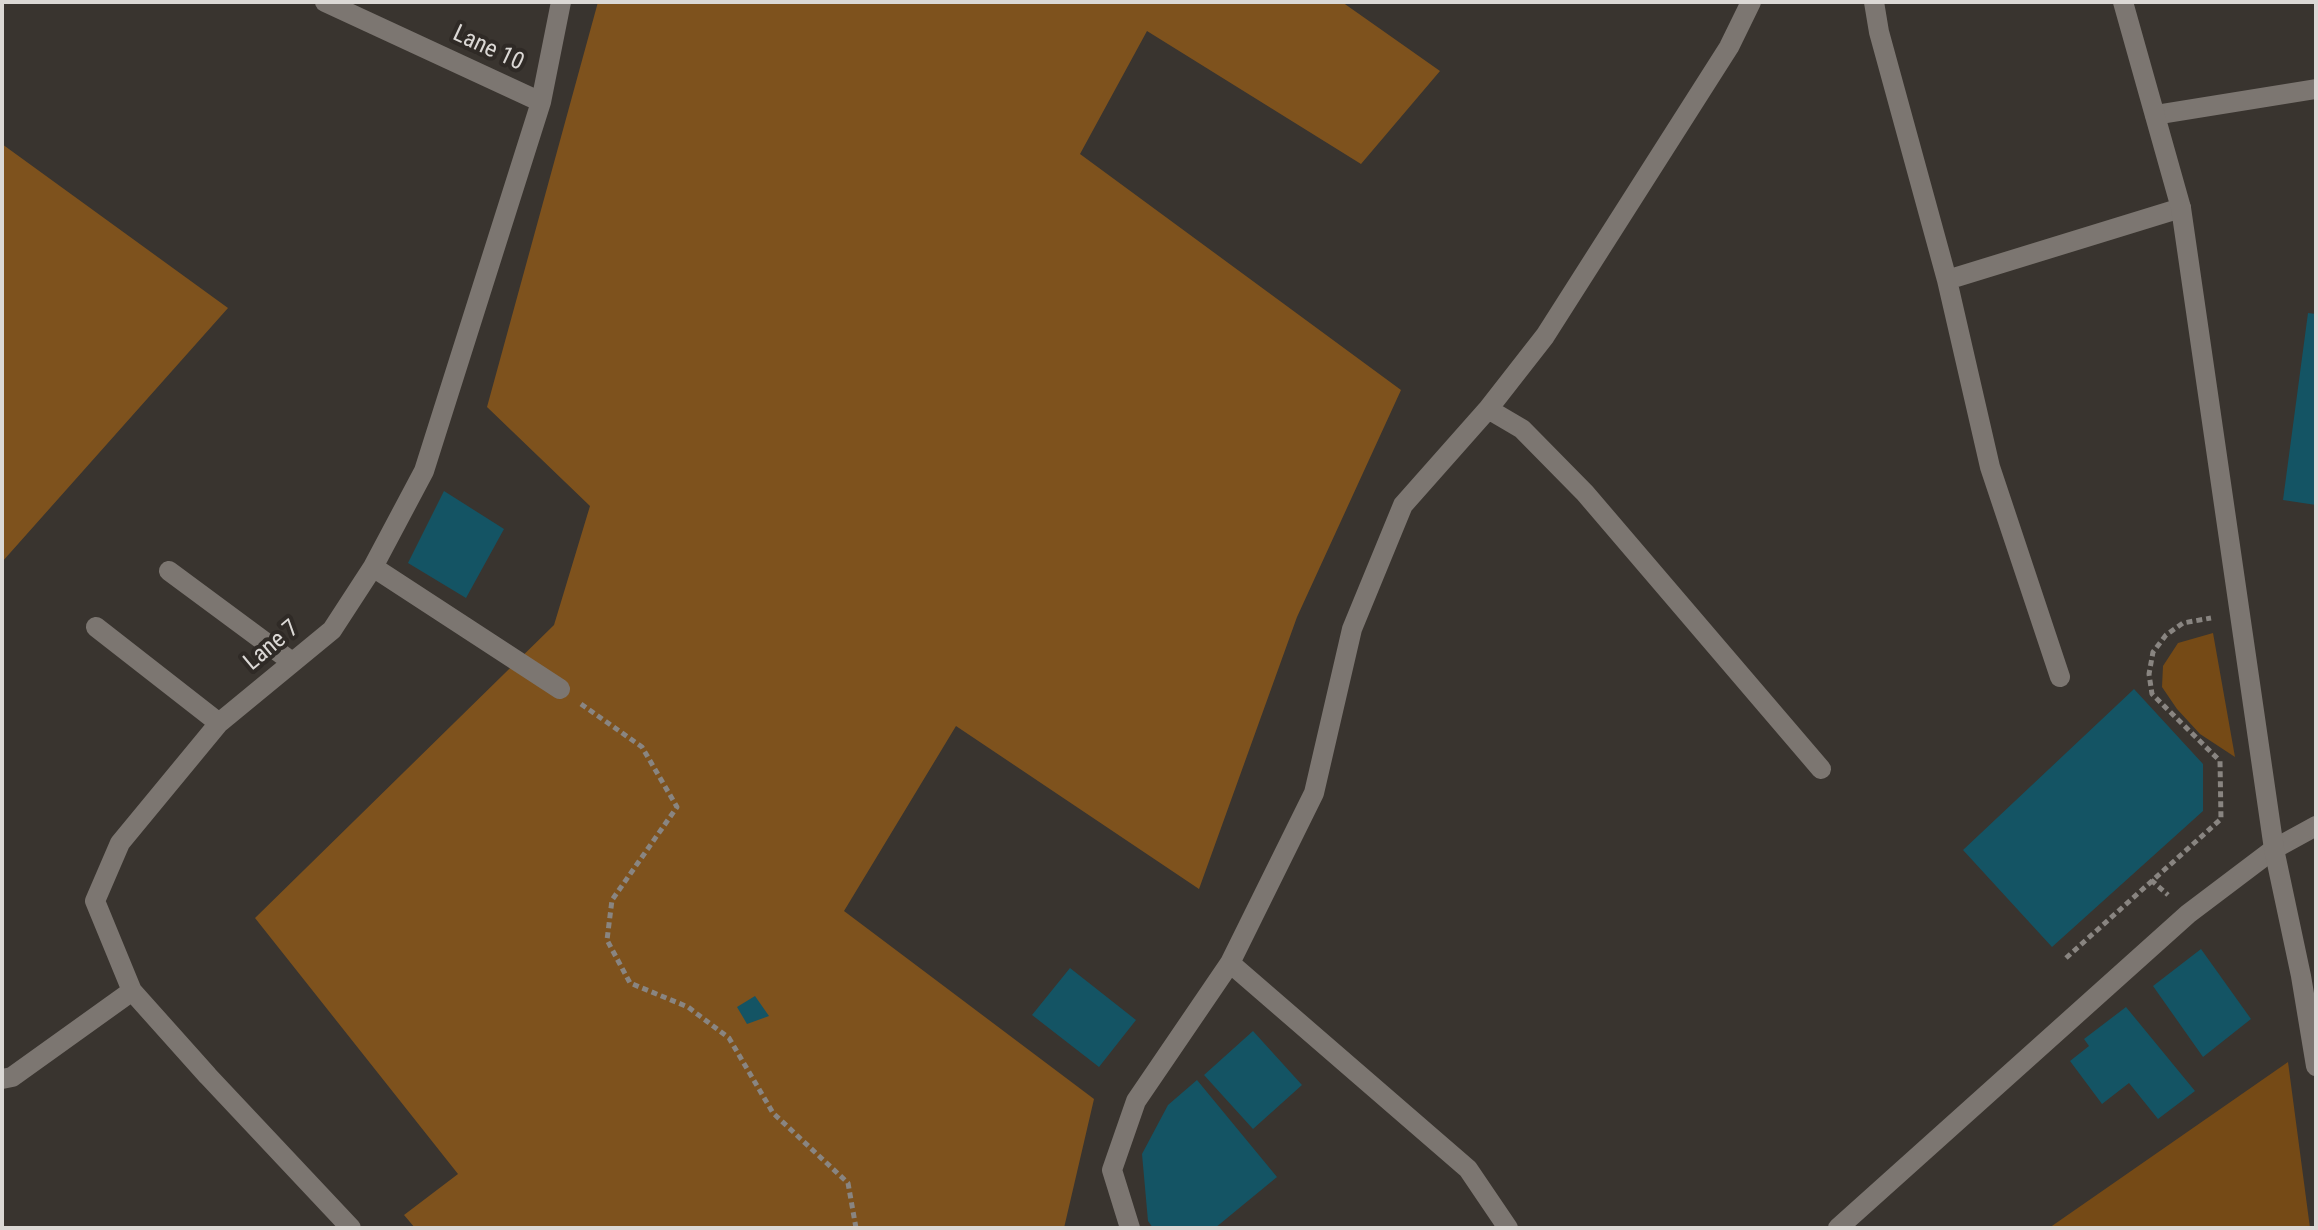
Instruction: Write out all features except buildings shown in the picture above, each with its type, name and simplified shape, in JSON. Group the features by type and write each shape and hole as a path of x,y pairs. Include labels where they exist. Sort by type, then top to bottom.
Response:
{"street":[{"name":"Lane 10","path":"325,2 541,102"},
{"name":"Lane 7","path":"351,1228 132,991 95,901 120,843 219,723 332,630 373,567 424,471 541,102 561,2"},
{"path":"1130,1228 1112,1170 1136,1101 1230,963 1314,793 1352,629 1403,505 1488,409 1545,336 1729,47 1751,2"},
{"path":"1874,2 1879,32 1947,280 1990,467 2060,677"},
{"path":"2123,2 2181,208 2274,849 2309,972 2316,1066"},
{"path":"2155,115 2316,89"},
{"path":"1947,280 2181,208"},
{"path":"1488,409 1522,429 1585,493 1821,769"},
{"path":"373,567 560,689"},
{"path":"169,571 292,662"},
{"path":"96,627 219,723"},
{"path":"1838,1228 2188,914 2274,849 2316,826"},
{"path":"1230,963 1468,1169 1508,1228"},
{"path":"5,1075 132,991"}],"path":[{"path":"2066,958 2221,819 2220,761 2152,694 2149,674 2153,652 2166,635 2183,623 2239,612"},
{"path":"560,689 642,747 677,807 612,900 607,940 630,983 688,1007 729,1038 773,1113 848,1183 856,1228"}],"shaded area":[{"path":"598,2 1342,2 1440,71 1361,164 1147,31 1080,154 1401,390 1297,617 1199,889 956,726 844,911 1094,1099 1064,1228 415,1228 404,1215 458,1174 255,918 554,625 590,506 487,407"},
{"path":"2,144 228,308 2,562"},
{"path":"2213,633 2235,757 2200,734 2162,687 2163,666 2178,643"},
{"path":"2288,1062 2310,1228 2049,1228"}]}
